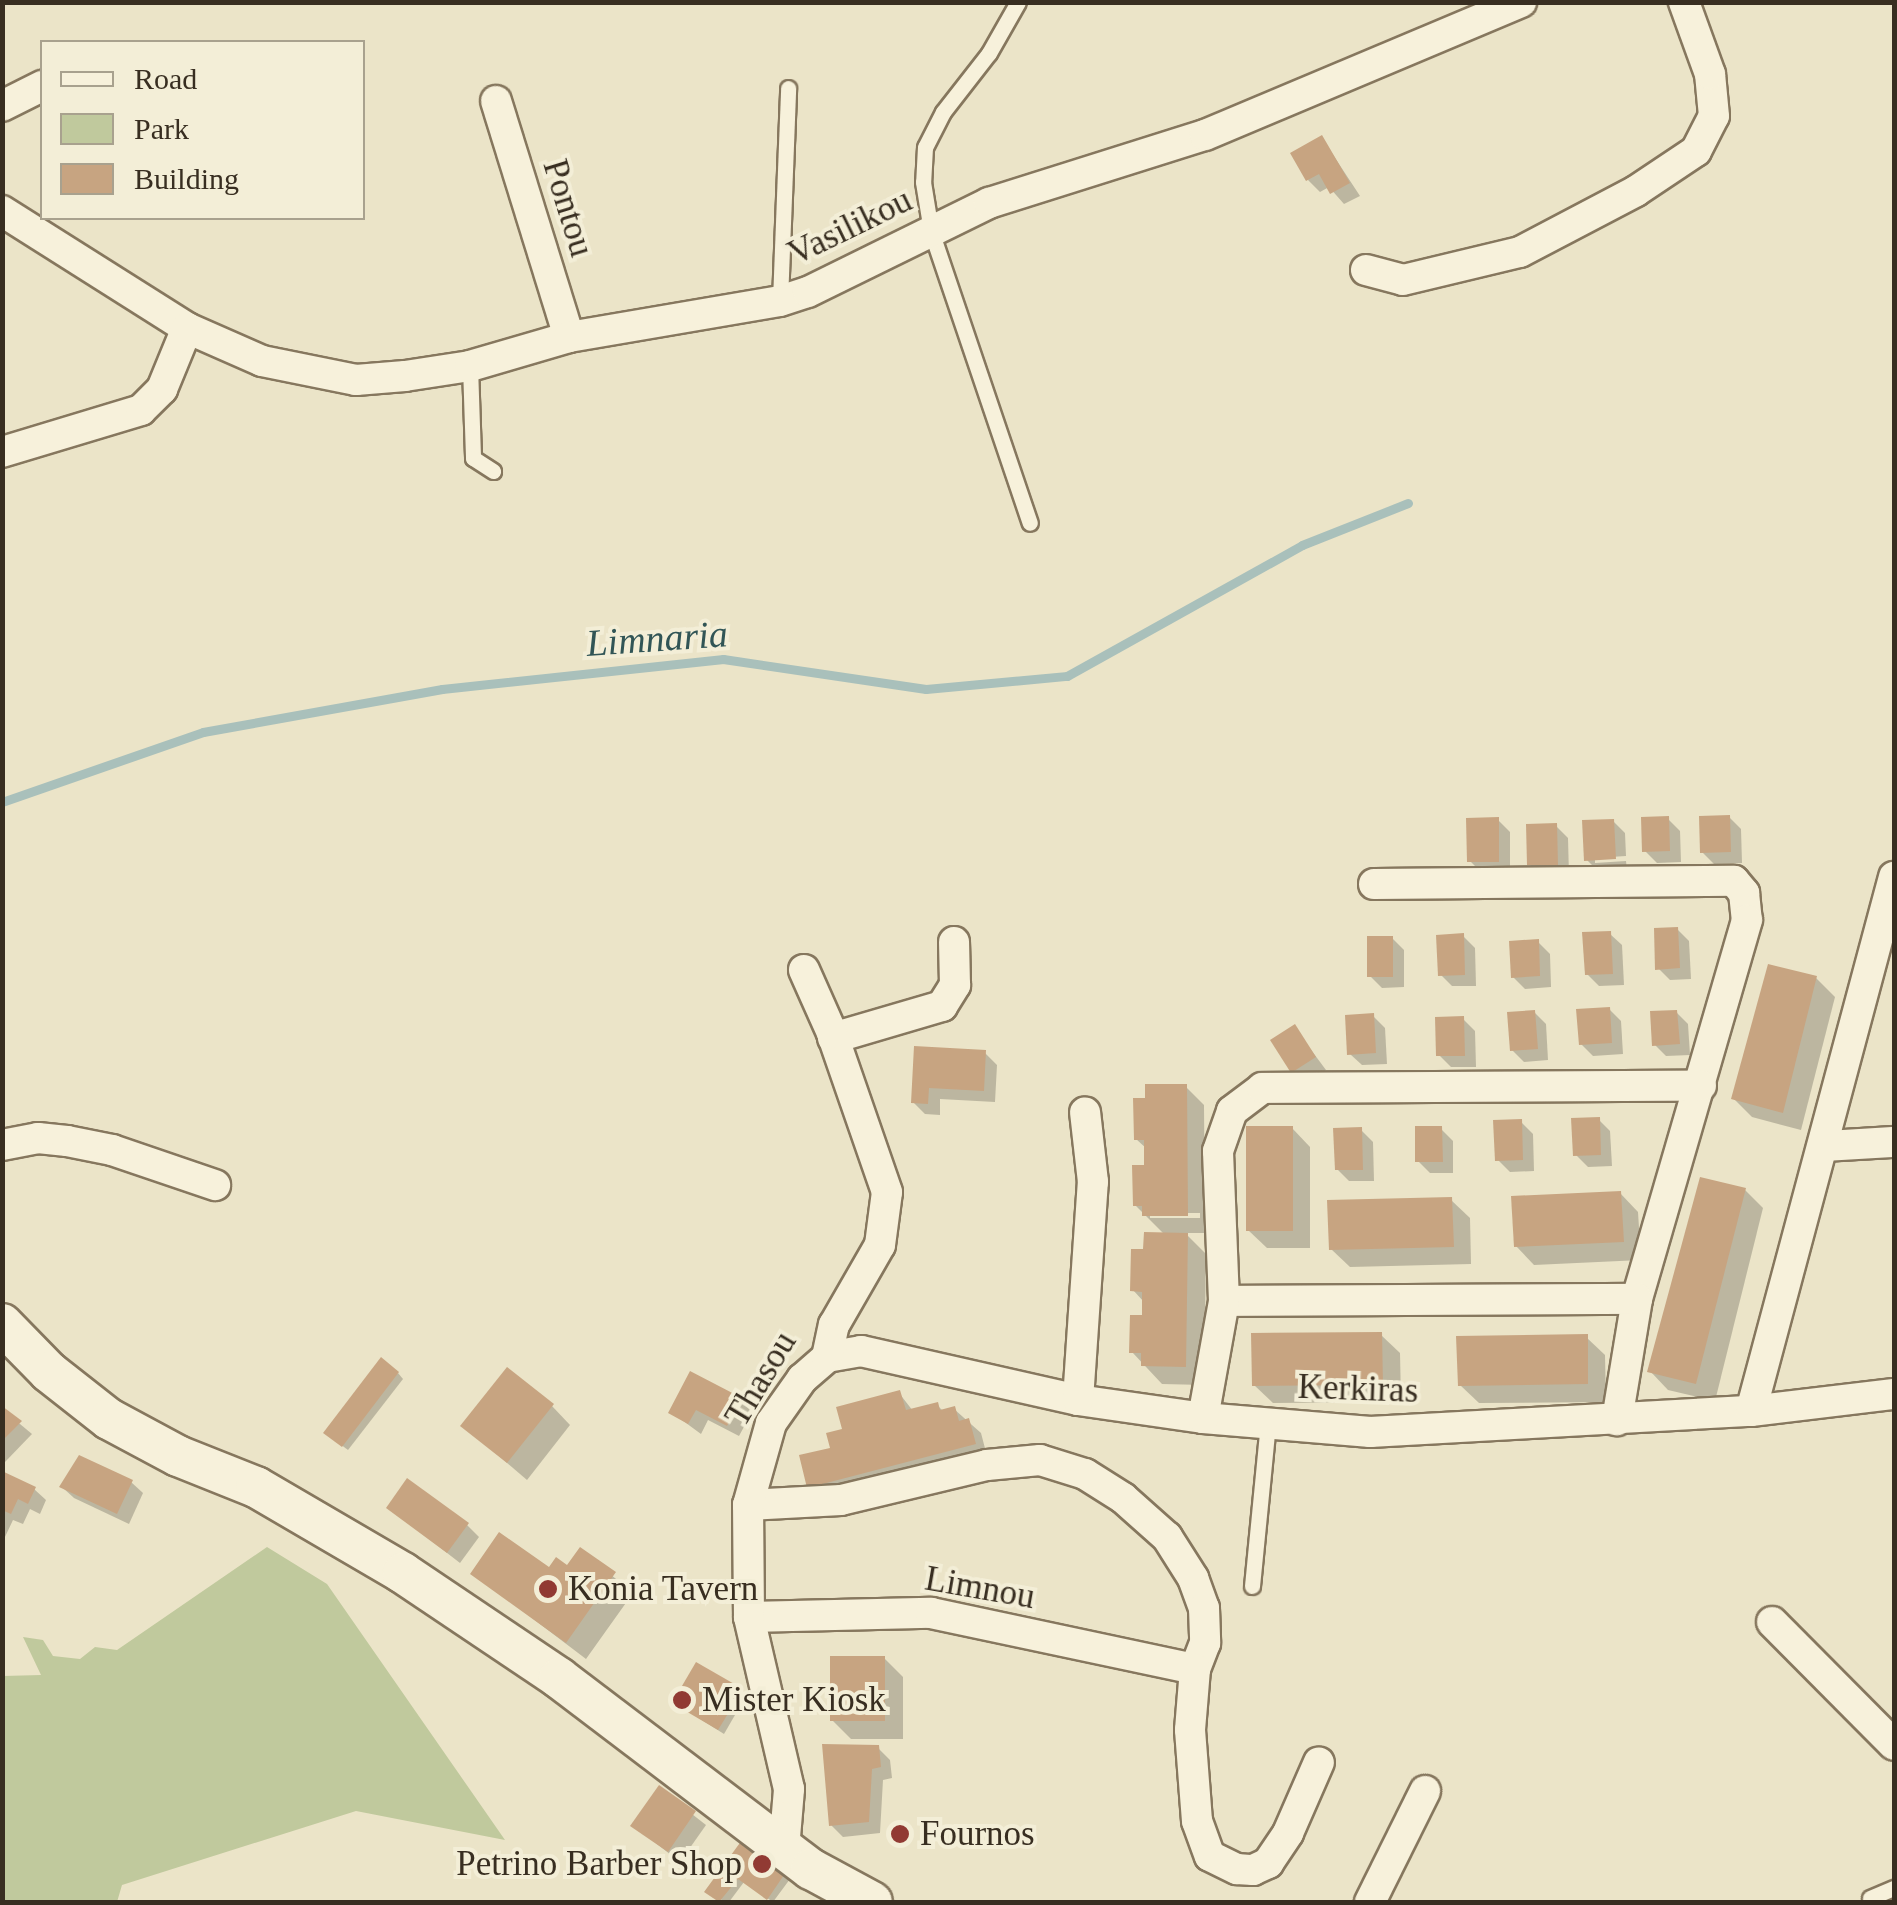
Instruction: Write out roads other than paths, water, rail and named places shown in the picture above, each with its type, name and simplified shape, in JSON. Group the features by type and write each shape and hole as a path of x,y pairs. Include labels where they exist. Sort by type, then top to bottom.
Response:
{"main road":[{"path":"6,1339 109,1419 178,1456 256,1487 345,1537 511,1644 784,1849 872,1902"}],"street":[{"name":"Vasilikou","path":"2,211 188,328 262,361 356,380 470,366 569,337 780,301 828,283 989,203 1205,135 1521,2"},
{"path":"1366,270 1402,280 1520,252 1636,191 1696,151 1714,116 1710,74 1684,2"},
{"path":"2,106 40,87"},
{"name":"Pontou","path":"496,101 569,337"},
{"path":"2,452 141,410 162,390 188,328"},
{"path":"1751,1412 1826,1146 1894,877"},
{"path":"1374,884 1734,881 1744,894 1747,920 1637,1299 1618,1420"},
{"path":"834,1038 942,1006 954,985 954,942"},
{"name":"Thasou","path":"784,1849 789,1789 749,1617 748,1505 771,1424 802,1379 826,1356 834,1325 880,1245 888,1192 834,1038 804,970"},
{"path":"1203,1418 1224,1301 1218,1151 1232,1111 1262,1088 1701,1086"},
{"path":"1078,1400 1093,1182 1084,1112"},
{"path":"2,1144 38,1138 82,1144 215,1184"},
{"path":"1826,1146 1894,1142"},
{"path":"1224,1301 1637,1299"},
{"name":"Kerkiras","path":"826,1356 860,1351 1078,1400 1203,1418 1370,1432 1751,1412 1894,1394"},
{"path":"748,1505 841,1500 987,1465 1040,1460 1064,1466 1123,1498 1178,1551 1204,1608 1204,1642 1195,1669 1190,1730 1197,1821 1210,1856 1221,1864 1253,1870 1268,1863 1288,1833 1319,1762"},
{"name":"Limnou","path":"749,1617 930,1613 1195,1669"},
{"path":"1772,1622 1894,1745"},
{"path":"1370,1902 1425,1791"}],"lane":[{"path":"1018,2 990,53 943,112 925,147 923,182 931,230 1030,523"},
{"path":"780,301 788,88"},
{"path":"470,366 473,458 493,471"},
{"path":"1252,1586 1268,1424"},
{"path":"1870,1898 1894,1888"}],"waterway":[{"name":"Limnaria","path":"2,802 203,732 442,689 723,659 926,689 1067,676 1302,545 1408,503"}],"place":[{"name":"Konia Tavern","path":"548,1589"},
{"name":"Mister Kiosk","path":"682,1700"},
{"name":"Fournos","path":"900,1834"},
{"name":"Petrino Barber Shop","path":"762,1864"}]}
